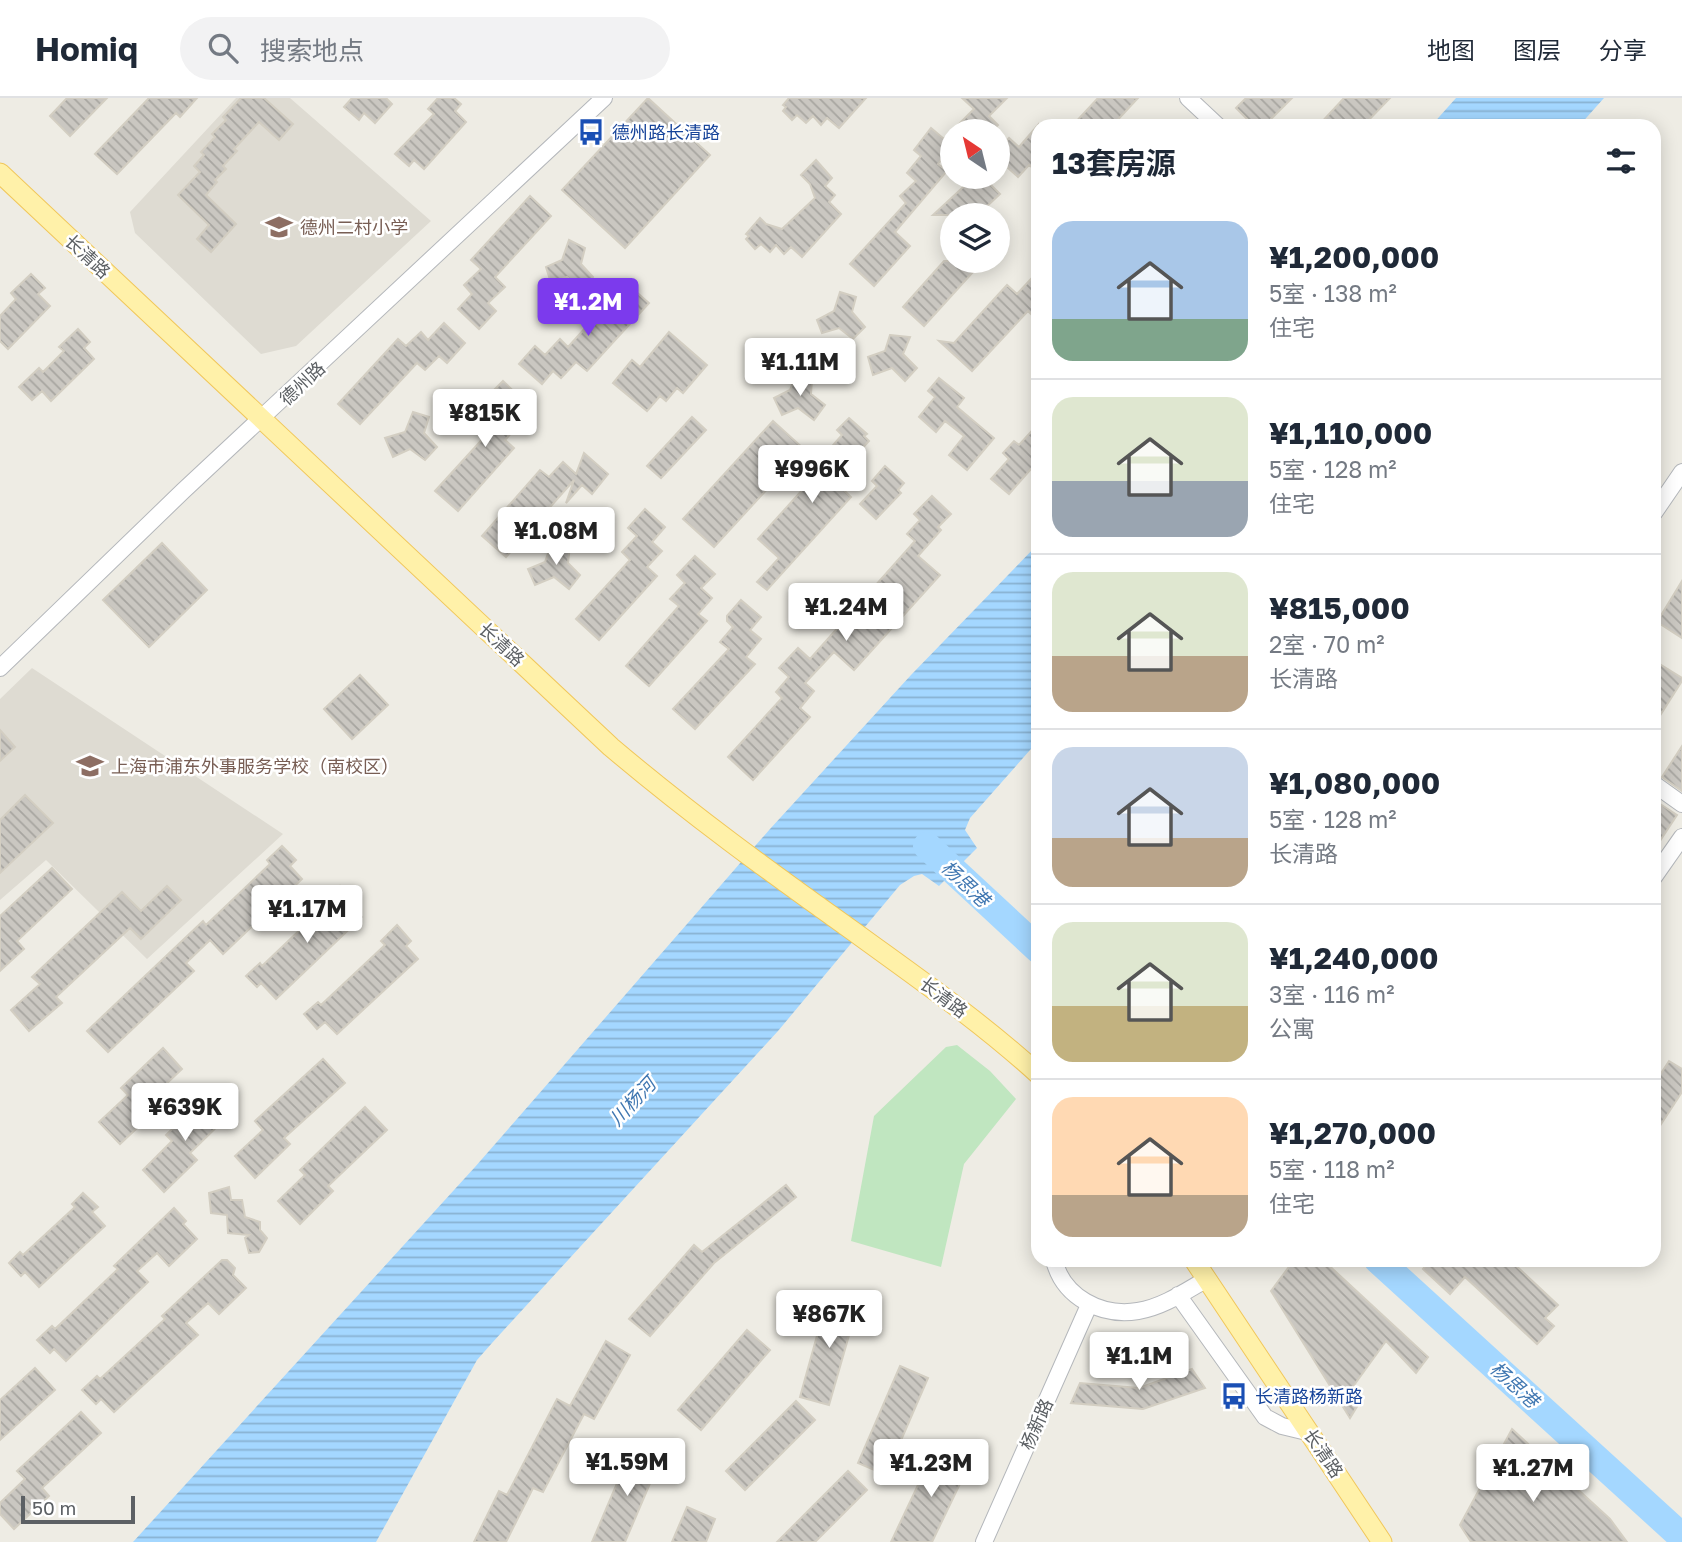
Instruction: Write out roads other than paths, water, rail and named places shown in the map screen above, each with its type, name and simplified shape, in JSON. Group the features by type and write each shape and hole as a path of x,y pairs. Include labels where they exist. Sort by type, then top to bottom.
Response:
{"main road":[{"name":"长清路","path":"0,173 611,747 728,841 948,1000 1031,1068"},
{"name":"长清路","path":"1199,1267 1382,1542"}],"street":[{"name":"德州路","path":"0,668 183,491 604,98"},
{"path":"1188,98 1210,119"},
{"path":"1661,503 1682,472"},
{"path":"1661,789 1682,804"},
{"path":"1661,867 1682,837"},
{"path":"1055,1267 1071,1292 1089,1305 1116,1312 1139,1311 1208,1279"},
{"path":"1178,1295 1265,1417 1282,1426 1311,1433"},
{"name":"杨新路","path":"984,1542 1089,1305"}],"water":[{"path":"1456,98 1604,98 1585,119 1437,119"},
{"name":"川杨河","path":"1031,551 1031,749 970,818 965,830 977,848 939,886 922,874 900,885 778,1031 477,1360 376,1542 133,1542 475,1167 770,829 911,675"}],"waterway":[{"name":"杨思港","path":"927,846 1031,943"},
{"name":"杨思港","path":"1386,1267 1682,1537"}],"place":[{"name":"德州路长清路","path":"591,132"},
{"name":"德州二村小学","path":"279,227"},
{"name":"上海市浦东外事服务学校（南校区）","path":"90,766"},
{"name":"长清路杨新路","path":"1234,1396"}]}
